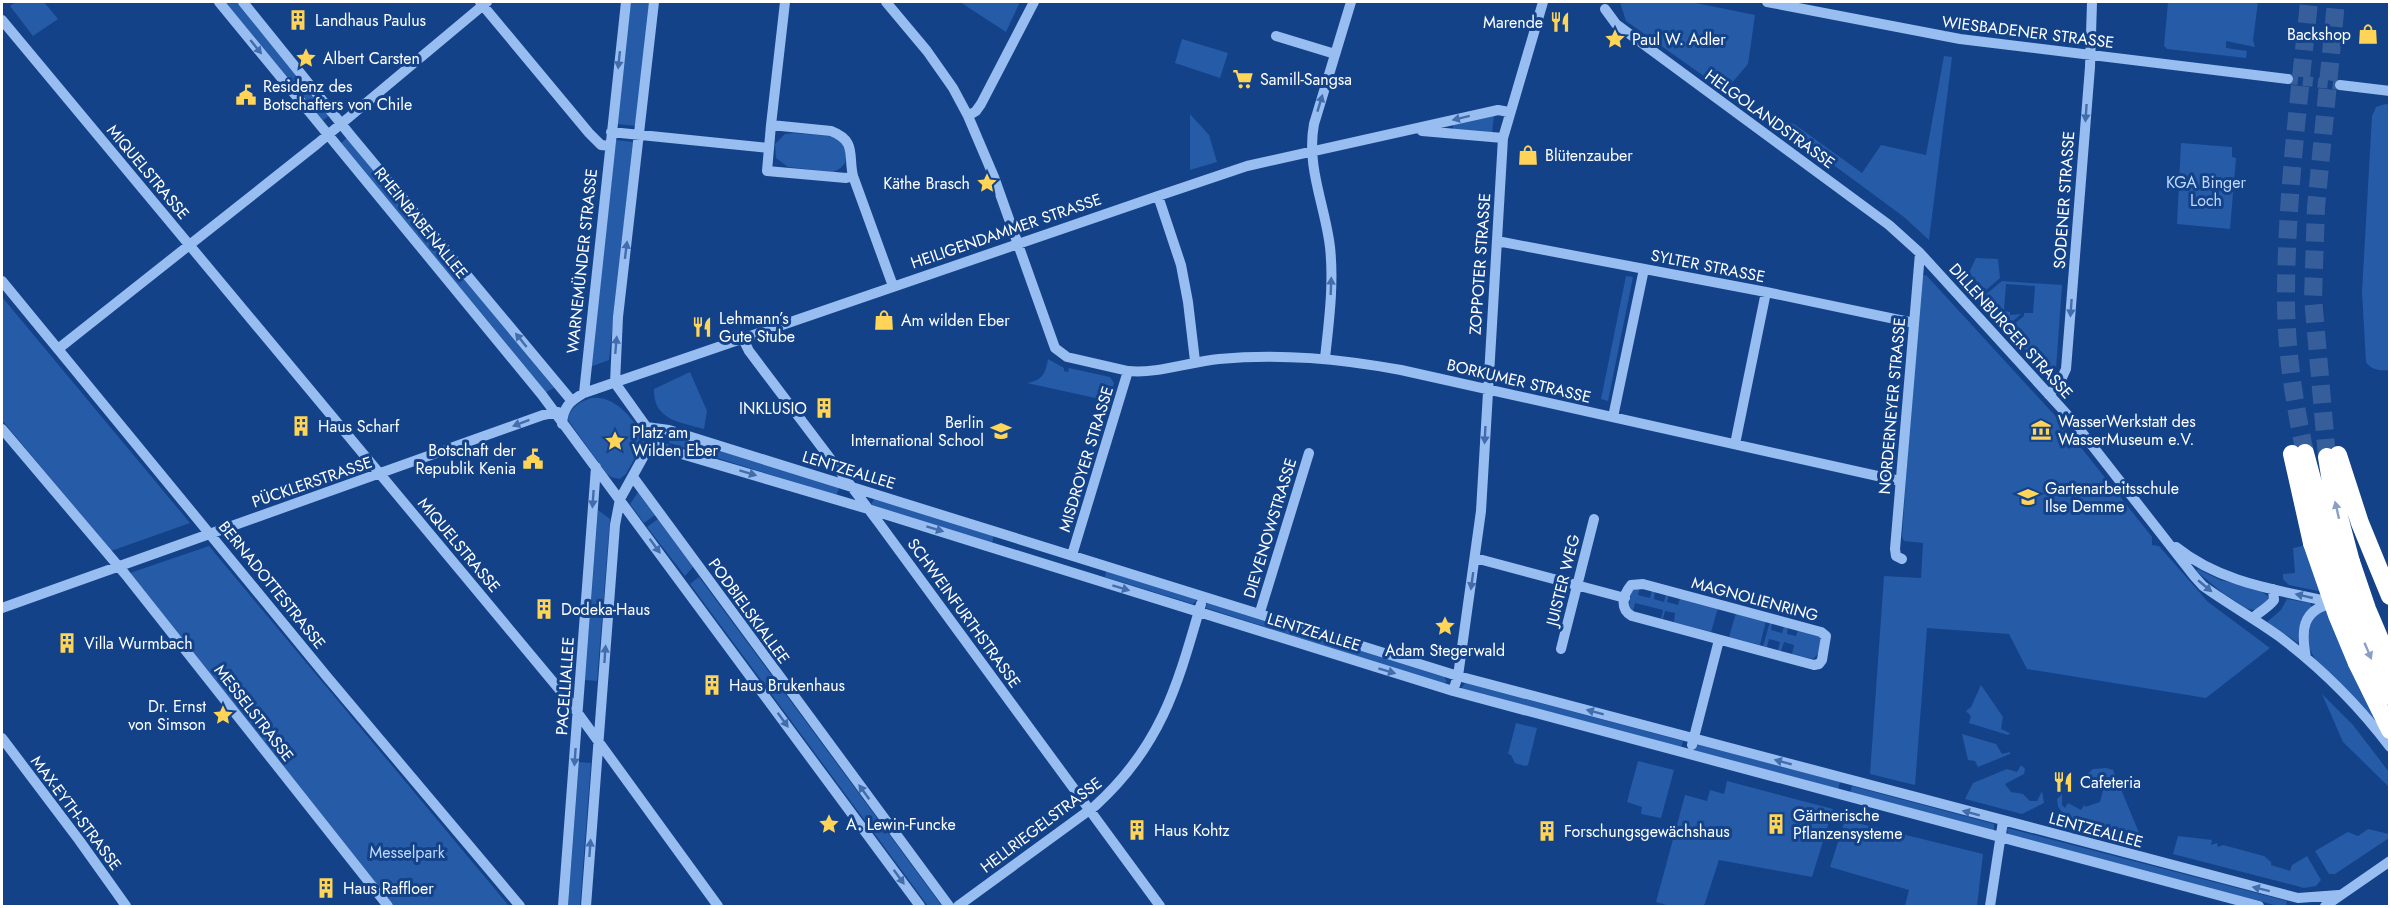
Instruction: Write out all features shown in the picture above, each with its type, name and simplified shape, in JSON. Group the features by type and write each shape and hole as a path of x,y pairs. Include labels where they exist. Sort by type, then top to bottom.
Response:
{"highway":[{"path":"2390,663 2342,559 2299,453 2298,487 2312,543 2337,615 2357,663 2390,730"},
{"path":"2390,596 2332,456 2333,494 2342,559 2362,636 2390,696"}],"street":[{"name":"RHEINBABENALLEE","path":"219,2 542,395 559,411"},
{"name":"RHEINBABENALLEE","path":"243,2 571,400"},
{"name":"WARNEMÜNDER STRASSE","path":"584,393 626,2"},
{"path":"586,906 612,555 620,499 651,445 652,437 615,383 618,317 654,2"},
{"path":"785,2 767,171 846,178 853,176"},
{"name":"MISDROYER STRASSE","path":"886,2 927,51 968,116 984,148 1053,344 1059,353 1066,357 1128,371 1072,555"},
{"path":"968,116 981,104 1034,2"},
{"path":"1325,358 1331,259 1328,234 1313,170 1314,124 1351,2"},
{"name":"ZOPPOTER STRASSE","path":"1458,676 1481,511 1503,138 1543,2"},
{"name":"WIESBADENER STRASSE","path":"1767,2 1944,37 2288,79"},
{"name":"SODENER STRASSE","path":"2049,395 2060,382 2066,369 2092,2"},
{"path":"58,349 342,124 483,3 589,133 601,145 610,146"},
{"name":"HELGOLANDSTRASSE","path":"1605,9 1616,24 1889,225 1920,253"},
{"name":"MIQUELSTRASSE","path":"2,20 578,712 718,906"},
{"path":"1276,36 1335,54"},
{"path":"2340,85 2390,91"},
{"name":"HEILIGENDAMMER STRASSE","path":"615,383 1018,242 1246,166 1498,110 1509,112"},
{"path":"771,125 831,131 840,135 850,145 853,176 893,286"},
{"name":"HEILIGENDAMMER STRASSE","path":"1413,130 1503,138"},
{"path":"611,132 769,148"},
{"path":"1158,195 1180,265 1188,302 1195,361"},
{"name":"SYLTER STRASSE","path":"1497,241 1766,292 1914,323"},
{"name":"NORDERNEYER STRASSE","path":"1902,559 1896,556 1895,549 1920,253"},
{"name":"DILLENBURGER STRASSE","path":"1920,253 2073,421 2169,541 2185,566 2204,586 2253,618 2306,658 2343,692 2390,747"},
{"path":"1613,417 1644,269"},
{"name":"BERNADOTTESTRASSE","path":"2,281 328,678 520,906"},
{"path":"1735,444 1766,292"},
{"name":"SCHWEINFURTHSTRASSE","path":"743,339 756,360 1160,906"},
{"name":"BORKUMER STRASSE","path":"1128,371 1139,372 1195,361 1265,356 1325,358 1401,370 1900,481"},
{"path":"615,383 584,393 571,400 559,411 562,424 620,499 920,906"},
{"name":"PÜCKLERSTRASSE","path":"2,608 559,411"},
{"name":"LENTZEALLEE","path":"646,427 669,430 1260,612 1458,676 2304,903 2339,895"},
{"name":"MESSELSTRASSE","path":"2,429 118,566 388,906"},
{"name":"LENTZEALLEE","path":"651,445 868,509 1453,691 2259,906"},
{"name":"DIEVENOWSTRASSE","path":"1260,612 1309,453"},
{"name":"PACELLIALLEE","path":"563,906 596,467"},
{"name":"PODBIELSKIALLEE","path":"633,477 949,906"},
{"name":"JUISTER WEG","path":"1561,649 1594,519"},
{"name":"DILLENBURGER STRASSE","path":"2169,541 2217,573 2355,610 2368,618 2390,639"},
{"path":"1037,561 1042,546"},
{"path":"1475,558 1625,598"},
{"path":"1098,581 1103,565"},
{"path":"681,582 699,568"},
{"name":"MAGNOLIENRING","path":"1643,584 1821,632 1826,636 1822,660 1819,664 1814,665 1719,640 1632,616 1623,608 1625,598 1632,585 1643,584"},
{"path":"2253,618 2260,611 2269,607 2274,600 2273,589"},
{"name":"HELLRIEGELSTRASSE","path":"958,906 1089,811 1116,787 1154,734 1176,687 1203,595"},
{"path":"2306,658 2303,629 2307,618 2322,605 2335,603"},
{"path":"1690,754 1719,640"},
{"path":"1453,691 1458,676"},
{"name":"MAX-EYTH-STRASSE","path":"2,738 126,906"},
{"path":"1842,795 1846,779"},
{"path":"1990,906 2003,821"},
{"name":"LENTZEALLEE","path":"2325,906 2390,861"}],"green space":[{"path":"16,2 44,2 58,19 33,36 10,6"},
{"path":"224,2 239,2 330,115 322,121"},
{"path":"631,2 650,2 636,126 617,124"},
{"path":"960,2 1020,2 1006,32"},
{"path":"1620,2 1691,2 1755,15 1748,64 1725,91 1626,21"},
{"path":"2168,2 2258,2 2253,40 2255,47 2226,41 2226,48 2247,51 2246,58 2167,49 2164,46"},
{"path":"1182,39 1228,53 1220,78 1175,63"},
{"path":"1944,56 1952,57 1929,240 1904,217 1770,118 1794,124 1862,173 1881,145 1926,155"},
{"path":"2390,105 2390,370 2373,368 2366,362 2362,292 2372,116 2376,107"},
{"path":"1190,114 1209,135 1217,162 1190,170"},
{"path":"1494,114 1492,134 1453,132 1453,123"},
{"path":"785,134 841,139 846,154 843,166 833,172 788,167 776,158 775,144"},
{"path":"348,137 554,388 546,392 341,143"},
{"path":"616,140 633,142 609,360 590,367"},
{"name":"KGA Binger Loch","path":"2181,143 2232,147 2232,157 2236,158 2230,229 2177,224"},
{"path":"1976,258 1998,259 2000,278 1977,298 1964,283"},
{"name":"Gartenarbeitsschule Ilse Demme","path":"1926,275 2060,421 2152,537 2152,545 2159,546 2208,602 2270,648 2206,698 2027,669 2009,634 1927,628 1915,785 1870,774 1884,576 1921,578 1923,543 1904,541 1902,537 1920,276"},
{"path":"1626,276 1633,277 1608,401 1601,399"},
{"path":"2002,281 2062,285 2056,369 2048,374 2007,330 2024,316 2024,313 2033,313 2035,286 2006,284 2004,311 2010,312 2010,315 2021,314 2005,328 1979,300"},
{"path":"2,297 190,523 111,551 2,420"},
{"path":"1048,359 1064,368 1064,371 1068,372 1069,368 1110,377 1114,383 1109,401 1027,383 1042,376"},
{"path":"690,372 707,411 704,429 670,418 658,407 655,399 654,389"},
{"path":"592,398 601,398 617,405 636,425 645,440 626,474 620,479 606,473 568,420 576,406"},
{"path":"671,436 839,489 836,495 669,443"},
{"path":"638,492 655,515 644,523 630,504"},
{"path":"874,499 994,535 992,543 871,505"},
{"path":"598,510 610,519 597,681 585,680"},
{"path":"658,519 693,567 685,576 647,527"},
{"path":"2307,545 2323,592 2289,585 2283,579 2283,574 2295,573 2293,548"},
{"name":"Messelpark","path":"209,546 509,906 394,906 130,573"},
{"path":"2198,569 2220,580 2259,589 2270,598 2257,609 2246,608 2224,594 2196,571"},
{"path":"1106,571 1196,599 1196,601 1193,604 1105,577"},
{"path":"699,577 942,906 928,906 690,584"},
{"path":"1640,587 1638,595 1650,598 1652,590 1655,591 1654,599 1664,602 1666,594 1669,595 1667,602 1678,605 1680,598 1718,608 1711,632 1674,622 1675,613 1665,611 1663,619 1661,618 1663,610 1635,603 1633,611 1629,606 1631,591"},
{"path":"2287,599 2310,603 2312,607 2300,624 2298,643 2267,622 2281,610"},
{"path":"1207,602 1444,677 1447,681 1444,684 1206,608"},
{"path":"2325,609 2375,717 2373,719 2316,660 2307,645 2311,619"},
{"path":"1736,613 1766,621 1760,645 1729,637"},
{"path":"1770,622 1772,623 1771,630 1782,633 1784,626 1788,627 1787,634 1796,636 1798,630 1821,637 1819,653 1813,659 1792,654 1794,645 1784,642 1781,651 1778,650 1780,642 1769,639 1767,647 1763,646"},
{"path":"1465,683 1683,741 1681,748 1463,690"},
{"path":"1981,685 2003,717 2001,729 2010,733 2008,735 1969,723 1971,716 1966,711 1971,707"},
{"path":"2322,694 2353,725 2389,772 2389,787 2343,742"},
{"path":"1516,723 1537,728 1528,765 1525,766 1515,763 1508,754"},
{"path":"1962,734 1996,744 2002,754 2010,752 2010,754 1978,767 1975,761 1968,760"},
{"path":"1696,744 1840,782 1838,790 1694,751"},
{"path":"1638,761 1674,770 1661,818 1641,814 1642,807 1627,802"},
{"path":"579,762 591,763 580,906 568,906"},
{"path":"2021,765 2025,769 2024,774 2005,784 2011,792 2023,794 2030,801 2037,801 2042,791 2044,803 2022,814 1965,799 1973,783 2007,769 2017,772"},
{"path":"2093,769 2113,770 2142,840 2140,845 2075,828 2058,807 2057,799 2062,794 2062,805 2065,808 2068,803 2081,810 2085,804 2085,807 2100,802 2103,791 2085,776"},
{"path":"1727,781 1833,809 1812,877 1719,860 1704,906 1670,906 1656,902 1685,795 1707,801 1710,790 1724,794"},
{"path":"1852,786 1994,824 1994,831 1850,793"},
{"path":"1845,820 1983,854 1977,906 1905,906 1909,890 1830,867"},
{"path":"2007,828 2287,901 2286,906 2278,906 2008,835"},
{"path":"2368,829 2389,834 2389,838 2335,874 2329,874 2315,851 2348,832 2358,836"},
{"path":"2178,836 2212,840 2211,845 2217,843 2218,847 2223,845 2264,856 2271,862 2271,865 2290,871 2292,865 2307,856 2321,880 2316,886 2304,888 2173,854"}],"tunnel":[{"path":"2305,453 2291,376 2286,298 2291,187 2309,2"},
{"path":"2327,457 2313,298 2316,207 2336,2"},
{"path":"2288,79 2340,85"}],"place":[{"name":"Landhaus Paulus","path":"298,20"},
{"name":"Marende","path":"1560,22"},
{"name":"Backshop","path":"2368,34"},
{"name":"Paul W. Adler","path":"1615,39"},
{"name":"Albert Carsten","path":"306,58"},
{"name":"Samill-Sangsa","path":"1243,79"},
{"name":"Residenz des Botschafters von Chile","path":"246,95"},
{"name":"Blütenzauber","path":"1528,155"},
{"name":"Käthe Brasch","path":"987,183"},
{"name":"Am wilden Eber","path":"884,320"},
{"name":"Lehmann’s Gute Stube","path":"702,327"},
{"name":"INKLUSIO","path":"824,408"},
{"name":"Haus Scharf","path":"301,426"},
{"name":"WasserWerkstatt des WasserMuseum e.V.","path":"2041,430"},
{"name":"Berlin International School","path":"1001,431"},
{"name":"Platz am Wilden Eber","path":"615,441"},
{"name":"Botschaft der Republik Kenia","path":"533,459"},
{"name":"Gartenarbeitsschule Ilse Demme","path":"2028,497"},
{"name":"Dodeka-Haus","path":"544,609"},
{"name":"Adam Stegerwald","path":"1445,626"},
{"name":"Villa Wurmbach","path":"67,643"},
{"name":"Haus Brukenhaus","path":"712,685"},
{"name":"Dr. Ernst von Simson","path":"223,715"},
{"name":"Cafeteria","path":"2063,782"},
{"name":"A. Lewin-Funcke","path":"829,824"},
{"name":"Gärtnerische Pflanzensysteme","path":"1776,824"},
{"name":"Haus Kohtz","path":"1137,830"},
{"name":"Forschungsgewächshaus","path":"1547,831"},
{"name":"Haus Raffloer","path":"326,888"}]}
